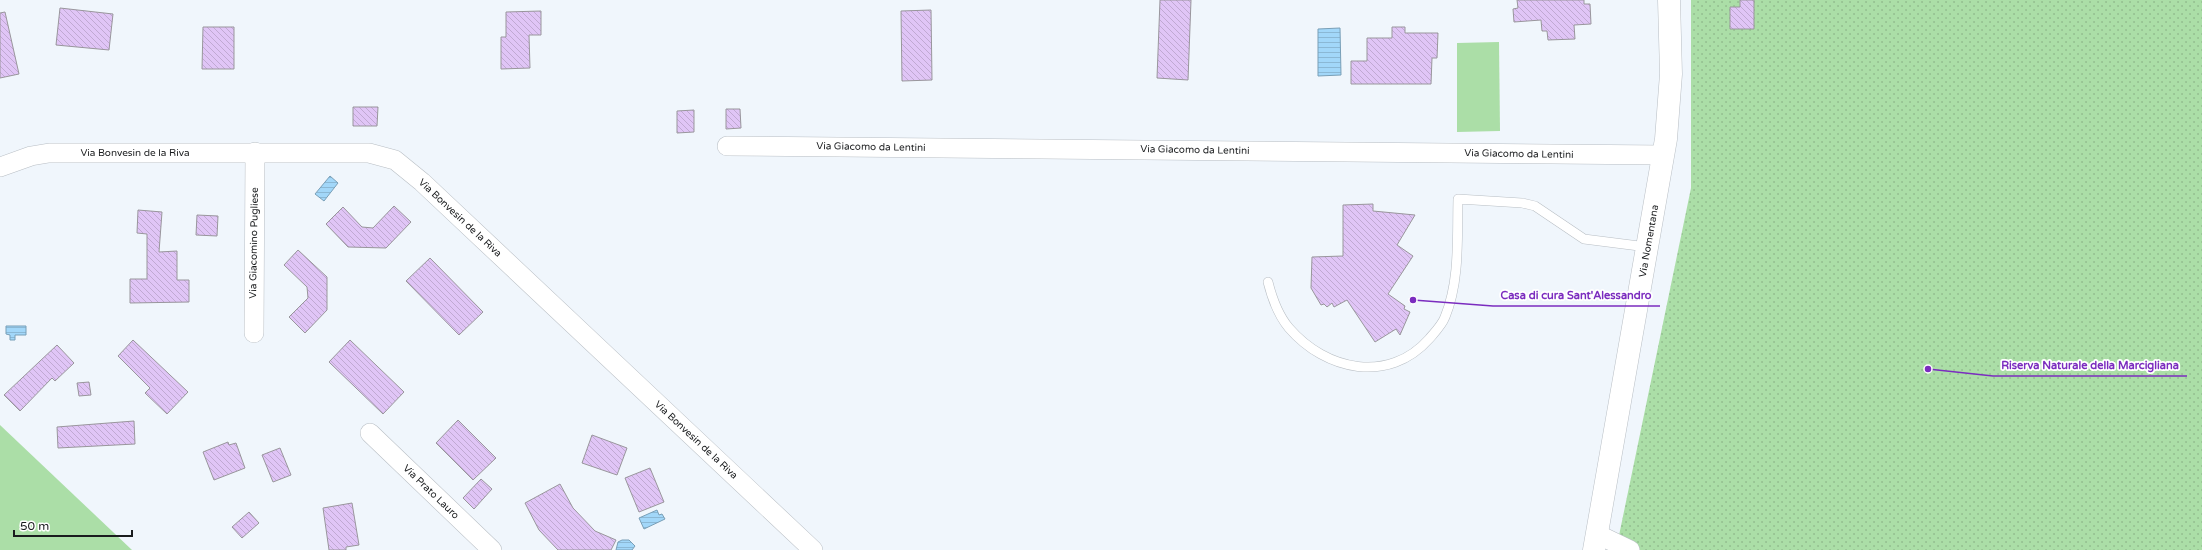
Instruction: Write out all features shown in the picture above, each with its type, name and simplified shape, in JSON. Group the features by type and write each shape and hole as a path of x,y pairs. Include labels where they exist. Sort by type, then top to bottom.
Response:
{"main road":[{"name":"Via Nomentana","path":"1596,542 1664,155 1670,79 1669,0"}],"street":[{"name":"Via Giacomo da Lentini","path":"727,146 1664,155"},
{"name":"Via Giacomino Pugliese","path":"254,333 255,152"},
{"name":"Via Bonvesin de la Riva","path":"0,167 31,156 49,153 369,153 389,157 400,163 813,550"},
{"name":"Via Prato Lauro","path":"370,433 492,550"},
{"path":"1596,542 1630,550"}],"lane":[{"path":"1268,282 1282,319 1300,339 1314,351 1335,361 1369,368 1404,360 1421,348 1445,318 1455,275 1458,199 1522,203 1535,206 1584,239 1648,247"}],"green space":[{"path":"1691,0 2202,0 2202,550 1616,550 1691,188"},
{"path":"1499,42 1500,131 1457,132 1457,43"},
{"path":"0,425 132,550 0,550"}],"water":[{"path":"1340,28 1341,75 1318,76 1318,29"},
{"path":"330,176 338,183 324,201 315,194"},
{"path":"6,326 26,326 26,335 15,335 15,340 10,340 10,335 6,334"},
{"path":"657,510 659,515 662,514 665,519 644,529 639,518"},
{"path":"622,540 629,540 635,546 632,550 616,550 618,542"}],"building":[{"path":"1160,0 1191,0 1188,80 1157,78"},
{"path":"1517,0 1584,0 1584,4 1590,4 1591,24 1574,25 1575,39 1548,40 1547,31 1542,31 1541,20 1514,22 1513,9 1518,8"},
{"path":"1740,0 1754,0 1754,29 1730,29 1730,7 1740,7"},
{"path":"60,8 113,14 109,50 56,45"},
{"path":"931,10 932,80 902,81 901,11"},
{"path":"541,11 541,35 529,35 530,68 501,69 501,37 506,37 506,12"},
{"path":"5,12 19,74 0,78 0,13"},
{"path":"203,27 234,27 234,69 202,69"},
{"path":"1392,27 1405,27 1405,33 1438,33 1437,58 1432,58 1431,84 1351,84 1351,61 1367,61 1367,38 1392,38"},
{"path":"353,107 378,107 377,126 353,126"},
{"path":"726,109 740,109 741,128 726,129"},
{"path":"694,110 694,132 677,133 677,111"},
{"path":"1373,204 1373,211 1415,215 1397,245 1413,256 1388,294 1405,306 1404,309 1410,312 1400,335 1396,329 1375,342 1347,300 1334,307 1332,303 1327,307 1324,304 1321,305 1311,288 1312,257 1343,256 1343,205"},
{"path":"394,206 411,222 386,248 348,247 326,224 343,207 362,227 373,228"},
{"path":"138,210 162,212 159,252 177,251 177,280 189,280 189,302 130,303 130,279 147,279 147,234 137,233"},
{"path":"197,215 218,216 217,236 196,235"},
{"path":"298,250 327,277 327,310 305,333 289,317 308,298 307,287 284,265"},
{"path":"430,258 483,312 459,335 406,281"},
{"path":"133,340 188,392 167,414 145,393 150,388 118,356"},
{"path":"350,340 404,392 383,414 329,362"},
{"path":"57,345 74,363 55,381 52,378 20,411 4,395"},
{"path":"89,382 91,395 79,396 77,383"},
{"path":"458,420 496,458 473,480 436,443"},
{"path":"134,421 135,444 58,448 57,427"},
{"path":"592,435 627,448 617,475 582,463"},
{"path":"228,442 229,445 236,443 245,468 214,480 203,452"},
{"path":"280,448 291,475 273,482 262,455"},
{"path":"650,468 664,502 639,512 625,478"},
{"path":"481,479 492,489 474,509 463,498"},
{"path":"560,484 573,508 595,531 616,540 611,550 558,550 539,530 525,503"},
{"path":"352,503 359,545 346,547 346,550 329,550 323,508"},
{"path":"249,512 259,523 242,538 232,527"}],"place":[{"name":"Casa di cura Sant'Alessandro","path":"1413,300"},
{"name":"Riserva Naturale della Marcigliana","path":"1928,369"}]}
